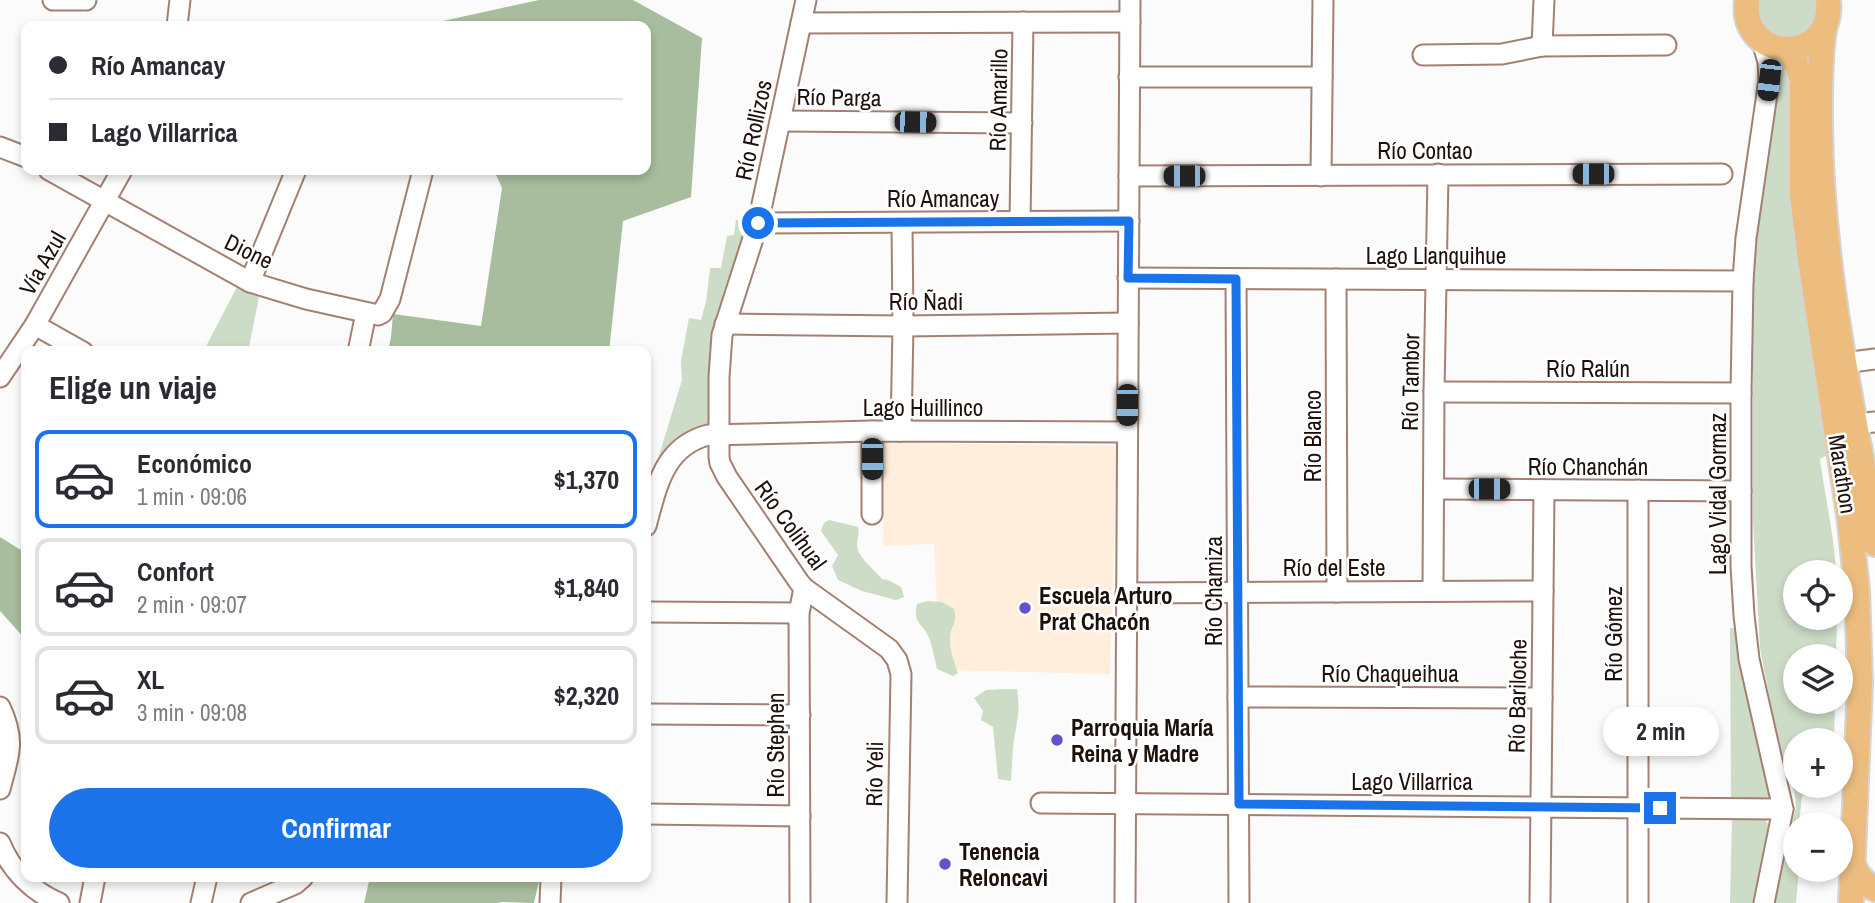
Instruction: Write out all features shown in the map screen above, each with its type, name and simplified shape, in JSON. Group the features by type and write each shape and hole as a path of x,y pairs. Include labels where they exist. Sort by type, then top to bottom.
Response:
{"main road":[{"name":"Marathon","path":"1829,1 1821,45 1820,130 1824,213 1844,363 1865,423 1874,529"},
{"name":"Marathon","path":"1746,4 1751,28 1778,47 1797,66 1802,79 1801,172 1805,222 1856,568 1860,682 1853,840"},
{"path":"1778,47 1808,44 1824,29"},
{"path":"1853,864 1857,874 1875,890 1860,903"},
{"name":"Marathon","path":"1851,903 1852,882"}],"street":[{"path":"53,0 86,0"},
{"path":"178,21 180,0"},
{"name":"Río Rollizos","path":"720,434 721,345 725,324 758,223 806,0"},
{"path":"1125,903 1130,0"},
{"path":"1321,176 1323,0"},
{"path":"1542,46 1544,0"},
{"name":"Río Amarillo","path":"1020,221 1023,22"},
{"path":"801,23 1130,22"},
{"path":"1423,55 1502,54 1542,46 1666,45"},
{"name":"Lago Vidal Gormaz","path":"1764,903 1783,809 1747,648 1741,566 1741,393 1743,281 1749,218 1769,80 1768,62 1778,47"},
{"path":"1129,77 1322,77"},
{"name":"Río Parga","path":"781,121 1022,123"},
{"path":"0,147 21,155"},
{"name":"Río Tambor","path":"1433,591 1438,174"},
{"name":"Río Contao","path":"1129,176 1721,174"},
{"name":"Dione","path":"58,175 250,282 306,299 374,313"},
{"name":"Vía Azul","path":"22,346 119,175"},
{"path":"250,282 294,175"},
{"path":"360,346 374,313 390,299 422,175"},
{"name":"Río Amancay","path":"758,223 1129,221"},
{"path":"901,431 902,222"},
{"name":"Lago Llanquihue","path":"1128,278 1743,281"},
{"name":"Río Chamiza","path":"1236,279 1239,903"},
{"name":"Río Blanco","path":"1336,279 1337,592"},
{"name":"Río Ñadi","path":"725,324 903,326 1128,323"},
{"path":"35,325 72,346"},
{"name":"Vía Azul","path":"0,377 21,347"},
{"path":"1844,363 1875,359"},
{"name":"Río Ralún","path":"1434,392 1741,393"},
{"path":"872,431 872,514"},
{"name":"Lago Huillinco","path":"651,507 657,485 670,460 684,445 708,435 872,431 1127,432"},
{"name":"Río Colihual","path":"720,434 719,457 723,471 804,588 889,649"},
{"name":"Río Chanchán","path":"1434,489 1741,491"},
{"name":"Río Bariloche","path":"1540,903 1544,490"},
{"name":"Río Gómez","path":"1638,491 1638,903"},
{"name":"Río Stephen","path":"800,903 799,613 804,588"},
{"name":"Río del Este","path":"1126,593 1543,590"},
{"path":"651,612 799,613"},
{"name":"Río Yeli","path":"889,649 897,660 901,674 897,903"},
{"name":"Río Chaqueihua","path":"1238,696 1542,698"},
{"path":"0,707 9,729 10,741 9,762 0,789"},
{"path":"651,714 800,715"},
{"name":"Lago Villarrica","path":"1041,803 1783,809"},
{"path":"651,814 800,816"},
{"path":"0,843 21,875"},
{"path":"28,882 59,903"},
{"path":"90,903 94,882"},
{"path":"201,903 206,882"},
{"path":"251,903 297,882"},
{"path":"550,903 551,882"}],"shaded area":[{"name":"Escuela Arturo Prat Chacón","path":"884,443 1117,446 1110,674 940,670 934,544 883,546"}],"green space":[{"path":"539,0 633,0 702,38 691,197 623,221 610,346 389,346 393,314 481,326 502,188 496,175 651,175 651,21 443,21"},
{"path":"1757,0 1818,0 1819,4 1811,29 1787,40 1764,29"},
{"path":"1785,66 1792,74 1829,436 1827,455 1820,459 1835,560 1783,560 1783,630 1837,630 1836,644 1783,644 1783,714 1835,714 1834,728 1783,728 1783,757 1760,648 1753,522 1753,292 1756,242 1778,79"},
{"path":"736,220 753,220 716,427 655,469 682,380 681,360 689,318 701,320 710,268 721,268 727,236 734,235"},
{"path":"237,287 259,297 249,346 206,346"},
{"path":"829,520 858,527 857,545 860,554 882,579 901,587 904,597 896,600 862,591 838,580 832,566 838,555 821,531 824,523"},
{"path":"0,537 21,550 21,634 0,611"},
{"path":"928,601 942,602 954,609 950,642 958,673 953,676 937,669 930,640 916,616 917,604"},
{"path":"1730,628 1738,628 1771,792 1770,796 1761,800 1731,800"},
{"path":"1017,689 1018,712 1011,781 998,779 993,727 981,720 983,711 974,698 986,690"},
{"path":"1795,798 1802,798 1800,812 1795,812"},
{"path":"1732,817 1764,819 1771,827 1757,903 1730,903"},
{"path":"1783,856 1783,882 1798,882 1796,903 1770,903"},
{"path":"369,882 539,882 534,903 364,903"}],"place":[{"name":"Escuela Arturo Prat Chacón","path":"1025,608"},
{"name":"Parroquia María Reina y Madre","path":"1057,740"},
{"name":"Tenencia Reloncavi","path":"945,864"}],"route":[{"path":"758,223 1129,221 1128,278 1236,279 1239,804 1660,808"}]}
